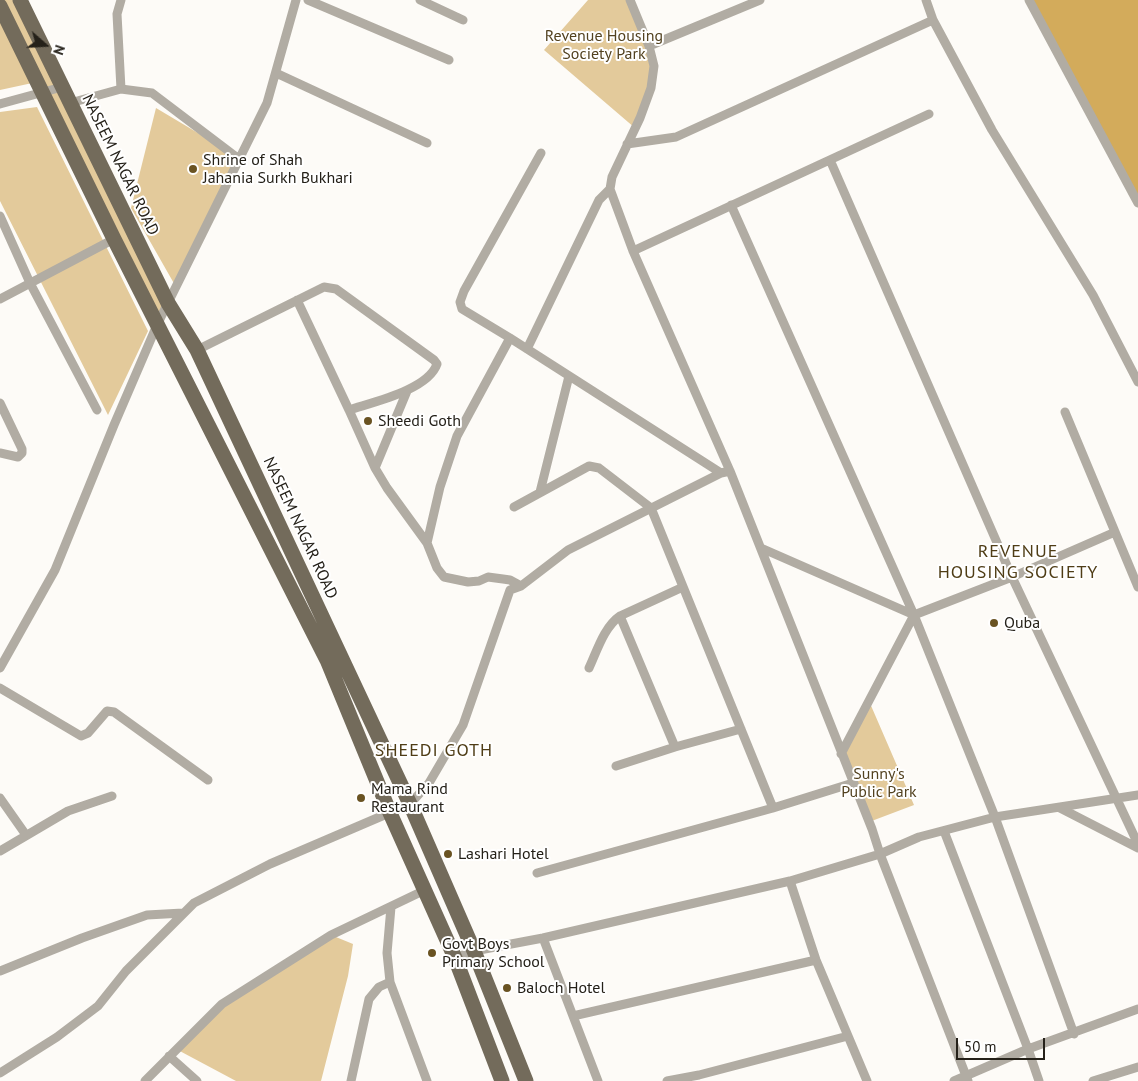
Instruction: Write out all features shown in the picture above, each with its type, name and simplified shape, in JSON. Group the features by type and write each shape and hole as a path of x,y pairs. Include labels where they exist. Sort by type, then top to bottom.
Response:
{"main road":[{"name":"NASEEM NAGAR ROAD","path":"20,0 168,303 197,350 410,804 474,951 526,1081"},
{"name":"NASEEM NAGAR ROAD","path":"0,6 114,239 327,660 390,812 455,958 502,1081"}],"street":[{"path":"121,0 117,14 121,89"},
{"path":"0,668 56,570 114,425 158,325 267,104 296,0"},
{"path":"308,0 449,60"},
{"path":"420,0 463,20"},
{"path":"630,0 650,46 654,66 651,88 640,118 612,177 610,189 632,251 726,472 761,548 872,829 967,1078"},
{"path":"650,46 760,0"},
{"path":"926,0 933,20 992,130 1093,295 1138,382"},
{"path":"1029,0 1138,203"},
{"path":"627,144 676,137 933,20"},
{"path":"276,73 427,143"},
{"path":"0,104 62,87"},
{"path":"70,103 121,89 152,94 239,159"},
{"path":"632,251 929,114"},
{"path":"541,153 464,291 460,302 462,309 726,472"},
{"path":"830,160 1012,577 1138,846"},
{"path":"527,349 599,200 610,189"},
{"path":"731,205 914,614 995,817 1074,1034"},
{"path":"0,216 30,283 96,410"},
{"path":"0,299 114,239"},
{"path":"197,350 324,287 336,289 438,364 435,372 407,391 349,410"},
{"path":"297,300 375,468 427,544 437,568 444,577 468,582 479,581 488,577 510,580 521,586"},
{"path":"427,544 440,487 457,436 510,338"},
{"path":"540,492 569,376"},
{"path":"375,468 407,391"},
{"path":"0,403 22,449 22,453 18,457 0,453"},
{"path":"1065,412 1138,587"},
{"path":"514,507 589,466 599,468 651,508 773,808"},
{"path":"0,1073 57,1037 98,1006 126,971 194,903 270,864 410,804 429,782 463,725 510,590 521,586 568,550 726,472"},
{"path":"841,754 914,614 1012,577 1115,532"},
{"path":"761,548 914,614"},
{"path":"589,668 610,626 620,616 683,587"},
{"path":"620,616 675,747"},
{"path":"0,688 81,736 85,735 107,711 114,712 208,780"},
{"path":"616,766 741,729"},
{"path":"537,873 773,808 853,783"},
{"path":"455,958 474,951 543,938 790,881 880,854 919,837 995,817 1138,795"},
{"path":"0,851 68,811 112,796"},
{"path":"0,798 26,835"},
{"path":"1060,808 1138,846"},
{"path":"944,831 1028,1050 1038,1081"},
{"path":"790,881 816,960 867,1081"},
{"path":"145,1081 222,1004 330,935 424,890"},
{"path":"391,907 387,953 390,982 427,1081"},
{"path":"0,971 82,938 147,915 183,913"},
{"path":"543,938 598,1081"},
{"path":"573,1016 816,960"},
{"path":"353,1080 369,999 379,987 390,982"},
{"path":"954,1081 967,1078 1028,1050 1138,1009"},
{"path":"667,1081 701,1078 848,1036"},
{"path":"169,1056 197,1081"},
{"path":"1093,1081 1138,1067"}],"green space":[{"path":"0,0 21,0 168,303 157,325 37,82 0,90"},
{"name":"Revenue Housing Society Park","path":"588,0 630,0 654,66 635,128 544,50"},
{"path":"37,107 148,331 108,415 0,201 0,112"},
{"path":"156,108 240,158 176,287 131,208"},
{"name":"Sunny's Public Park","path":"869,701 914,805 869,822 841,754"},
{"path":"331,935 353,944 348,976 321,1081 236,1081 176,1049 222,1004"}],"shaded area":[{"path":"1029,0 1138,0 1138,203"}],"place":[{"name":"Shrine of Shah Jahania Surkh Bukhari","path":"193,169"},
{"name":"Sheedi Goth","path":"368,421"},
{"name":"Quba","path":"994,623"},
{"name":"Mama Rind Restaurant","path":"361,798"},
{"name":"Lashari Hotel","path":"448,854"},
{"name":"Govt Boys Primary School","path":"432,953"},
{"name":"Baloch Hotel","path":"507,988"}],"district":[{"name":"REVENUE HOUSING SOCIETY","path":"1018,562"},
{"name":"SHEEDI GOTH","path":"434,751"}]}
